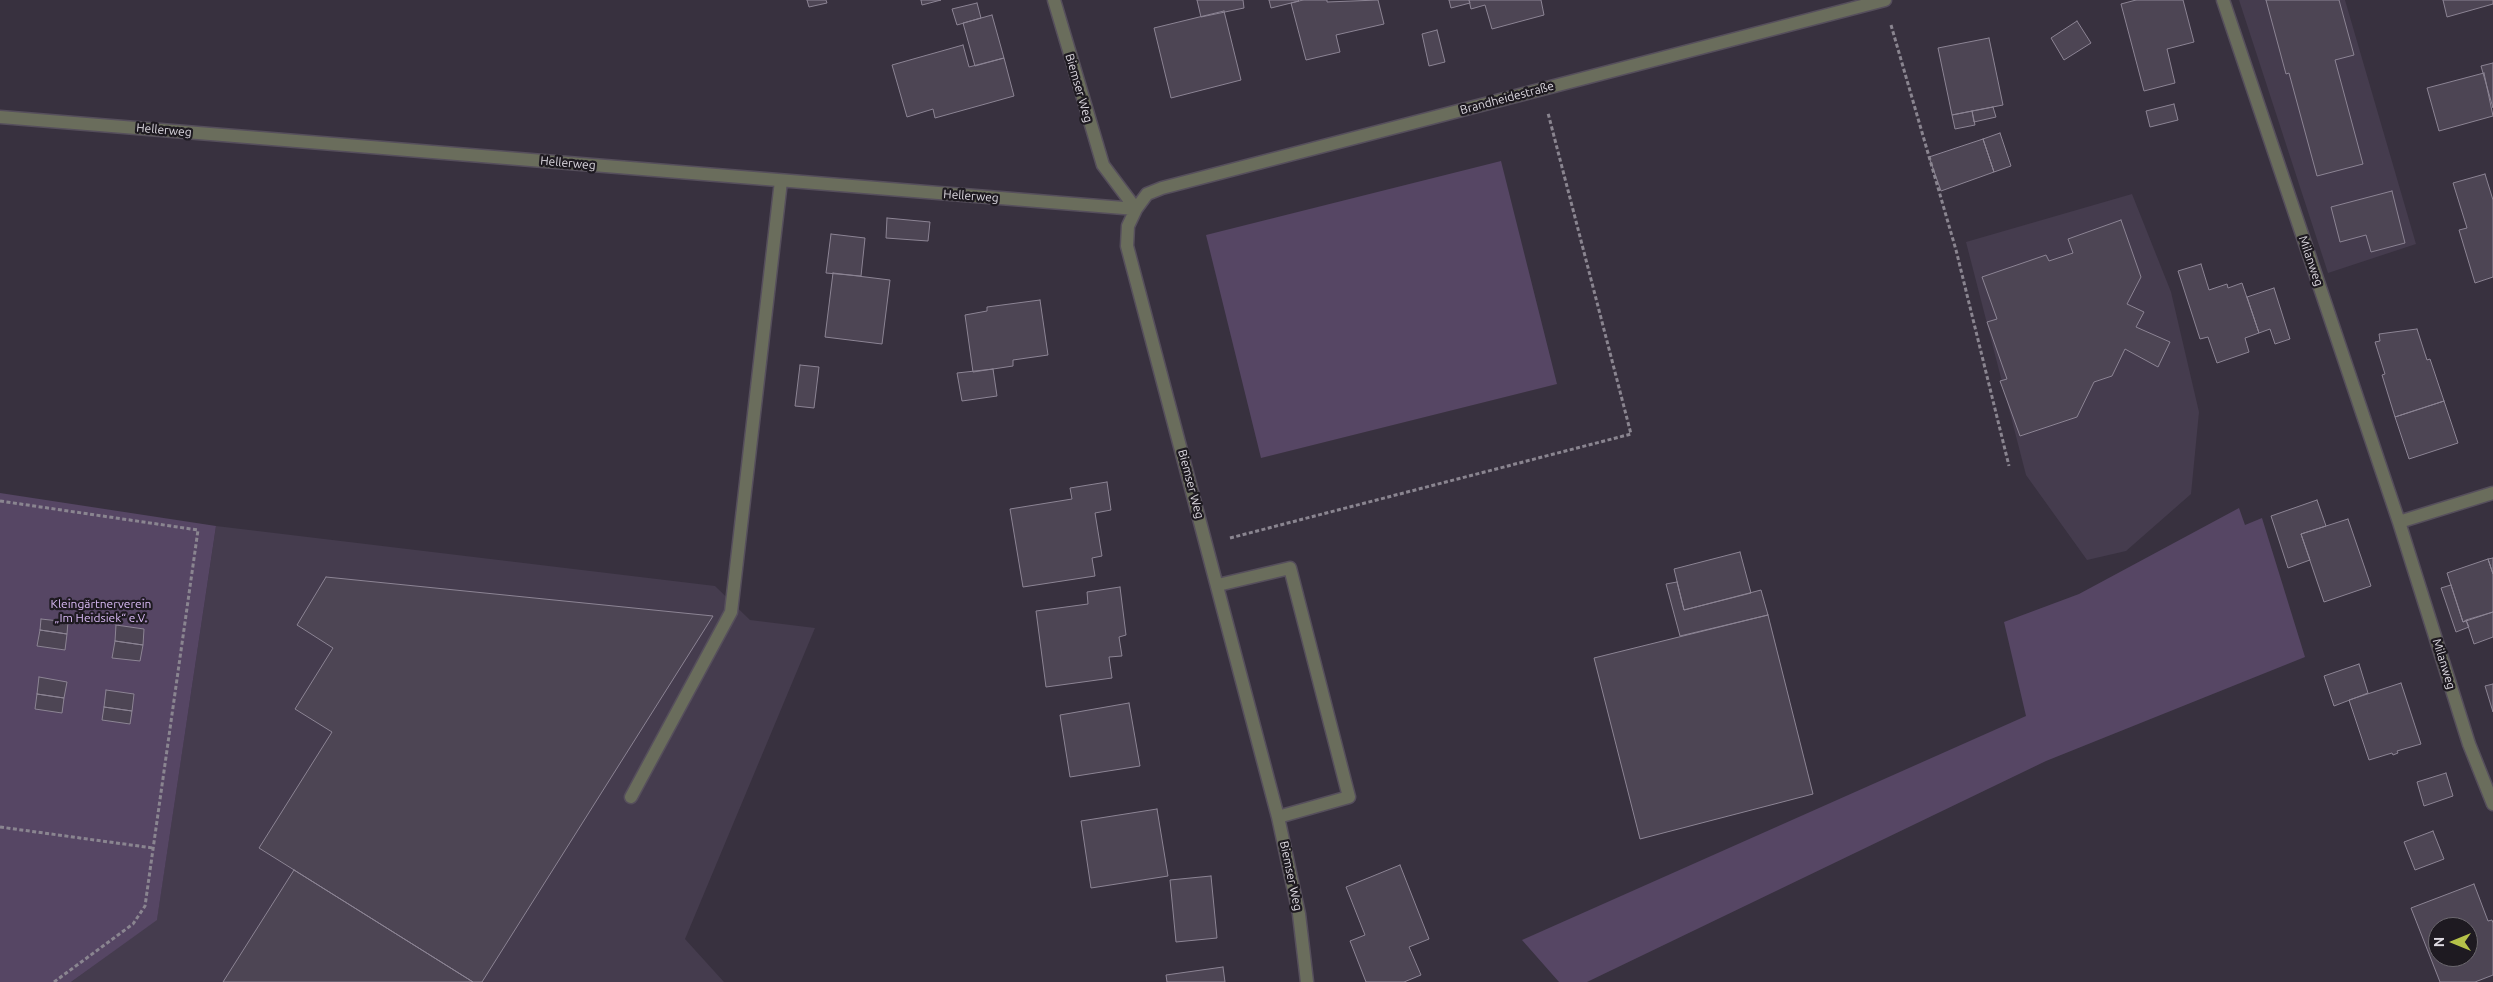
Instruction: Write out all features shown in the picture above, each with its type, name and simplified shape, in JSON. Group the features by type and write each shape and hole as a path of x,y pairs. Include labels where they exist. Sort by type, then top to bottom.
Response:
{"street":[{"name":"Biemser Weg","path":"1054,0 1103,165 1136,209 1128,226 1127,246 1278,817 1299,914 1307,982"},
{"name":"Brandheidestraße","path":"1136,209 1147,194 1162,188 1884,0"},
{"name":"Milanweg","path":"2223,0 2399,522 2469,744 2493,804"},
{"name":"Hellerweg","path":"0,117 1136,209"},
{"path":"631,797 731,612 781,181"},
{"path":"2399,522 2493,493"},
{"path":"1218,585 1290,568 1348,797 1278,817"}],"path":[{"path":"1884,0 1956,250 2009,466"},
{"path":"1207,544 1632,434 1541,88"},
{"path":"0,501 198,530 145,906 133,924 54,982"},
{"path":"0,827 153,848"}],"shaded area":[{"path":"2239,0 2345,0 2416,244 2328,273"},
{"path":"2132,194 2171,292 2199,412 2191,494 2126,551 2087,560 2026,475 1966,242"},
{"path":"216,526 715,586 750,620 815,628 685,939 724,982 71,982 157,919"}],"green space":[{"path":"1501,161 1557,384 1261,458 1206,235"},
{"name":"Kleingärtnerverein „Im Heidsiek“ e.V.","path":"0,493 216,526 157,920 71,982 0,982"},
{"path":"2239,508 2245,525 2262,518 2305,657 2046,761 1587,982 1559,982 1522,940 2026,716 2004,622 2079,594"}],"building":[{"path":"807,0 826,0 827,3 809,7"},
{"path":"921,0 941,0 922,5"},
{"path":"1197,0 1243,0 1244,8 1201,17"},
{"path":"1269,0 1298,0 1299,1 1271,8"},
{"path":"1303,0 1327,0 1327,2 1378,0 1384,24 1336,35 1340,52 1306,60 1291,3"},
{"path":"1449,0 1469,0 1470,3 1451,8"},
{"path":"1469,0 1541,0 1544,15 1492,29 1485,5 1471,9"},
{"path":"2136,0 2183,0 2194,42 2167,49 2175,83 2144,91 2121,4"},
{"path":"2266,0 2339,0 2354,55 2335,60 2363,164 2317,176 2289,73 2286,74"},
{"path":"2443,0 2493,0 2493,4 2447,17"},
{"path":"977,3 981,18 957,25 952,9"},
{"path":"1224,11 1241,80 1171,98 1154,28"},
{"path":"992,15 1004,58 975,66 963,23"},
{"path":"2077,21 2091,43 2064,60 2051,38"},
{"path":"1437,30 1445,62 1429,66 1422,34"},
{"path":"1989,38 2003,105 1952,115 1938,48"},
{"path":"963,45 969,67 1004,58 1014,96 935,118 933,109 907,117 892,65"},
{"path":"2493,63 2493,108 2481,66"},
{"path":"2484,73 2493,116 2439,131 2427,88"},
{"path":"2174,104 2178,120 2150,127 2146,111"},
{"path":"1993,107 1996,117 1974,122 1972,111"},
{"path":"1972,111 1975,125 1955,129 1952,115"},
{"path":"2000,133 2011,166 1994,172 1983,139"},
{"path":"1983,139 1994,172 1941,191 1929,157"},
{"path":"2485,174 2493,200 2493,277 2475,283 2459,230 2467,228 2453,183"},
{"path":"2392,191 2405,243 2371,252 2366,235 2340,242 2331,207"},
{"path":"887,218 930,222 928,241 886,238"},
{"path":"2121,220 2141,277 2127,304 2144,312 2136,327 2170,342 2158,367 2125,349 2112,376 2094,382 2077,417 2020,436 2000,381 2007,379 1987,322 1997,319 1982,277 2046,255 2049,261 2073,253 2068,239"},
{"path":"831,234 865,238 861,276 826,273"},
{"path":"2201,264 2209,290 2227,284 2228,288 2242,283 2259,333 2245,338 2249,352 2217,363 2208,337 2200,339 2178,271"},
{"path":"833,273 890,280 882,344 825,337"},
{"path":"2274,288 2290,339 2275,344 2270,329 2259,333 2247,297"},
{"path":"1040,300 1048,355 1013,360 1013,366 973,372 965,315 987,311 987,307"},
{"path":"2417,329 2427,360 2430,359 2444,401 2395,417 2382,375 2385,374 2375,342 2380,341 2379,334"},
{"path":"800,365 819,367 814,408 795,406"},
{"path":"993,369 997,396 962,401 957,373"},
{"path":"2444,401 2458,443 2409,459 2395,417"},
{"path":"1107,482 1111,510 1095,513 1102,556 1092,558 1095,576 1023,587 1010,509 1072,499 1070,488"},
{"path":"2317,500 2326,526 2301,534 2310,560 2288,568 2271,516"},
{"path":"2348,519 2371,586 2324,602 2301,534"},
{"path":"1740,552 1751,593 1684,610 1674,569"},
{"path":"2493,558 2493,574 2488,559"},
{"path":"2488,559 2493,574 2493,612 2463,622 2447,573"},
{"path":"326,577 713,616 482,982 473,982 259,848 332,732 295,709 333,648 297,625"},
{"path":"1677,582 1684,610 1761,590 1768,615 1680,636 1666,584"},
{"path":"2451,585 2463,622 2466,620 2469,627 2456,632 2441,588"},
{"path":"1120,587 1126,635 1119,637 1122,656 1109,657 1112,678 1046,687 1036,611 1088,604 1087,592"},
{"path":"2493,612 2493,637 2474,644 2466,620"},
{"path":"1768,615 1813,794 1640,839 1594,658"},
{"path":"41,619 68,622 67,634 40,630"},
{"path":"116,625 144,629 143,645 115,641"},
{"path":"40,630 67,634 65,650 37,646"},
{"path":"115,641 143,645 140,661 112,658"},
{"path":"2359,664 2368,693 2334,706 2324,676"},
{"path":"39,677 67,682 64,698 37,694"},
{"path":"2401,683 2421,744 2397,751 2398,753 2393,755 2392,753 2369,760 2349,700"},
{"path":"2493,684 2493,712 2485,686"},
{"path":"106,690 134,694 132,711 104,707"},
{"path":"37,694 64,698 62,713 35,709"},
{"path":"1129,703 1140,766 1070,777 1060,715"},
{"path":"104,707 132,711 130,724 102,720"},
{"path":"2446,773 2453,796 2424,806 2417,782"},
{"path":"1157,809 1168,876 1091,888 1081,821"},
{"path":"2433,831 2444,859 2415,870 2404,842"},
{"path":"1400,865 1429,939 1409,947 1421,975 1404,982 1366,982 1350,941 1365,935 1346,887"},
{"path":"294,870 473,982 223,982"},
{"path":"1211,876 1217,938 1176,942 1170,880"},
{"path":"2474,884 2488,921 2492,920 2493,923 2493,975 2475,982 2440,982 2434,967 2478,967 2478,917 2428,917 2428,951 2411,908"},
{"path":"1223,967 1225,982 1167,982 1166,975"}]}
